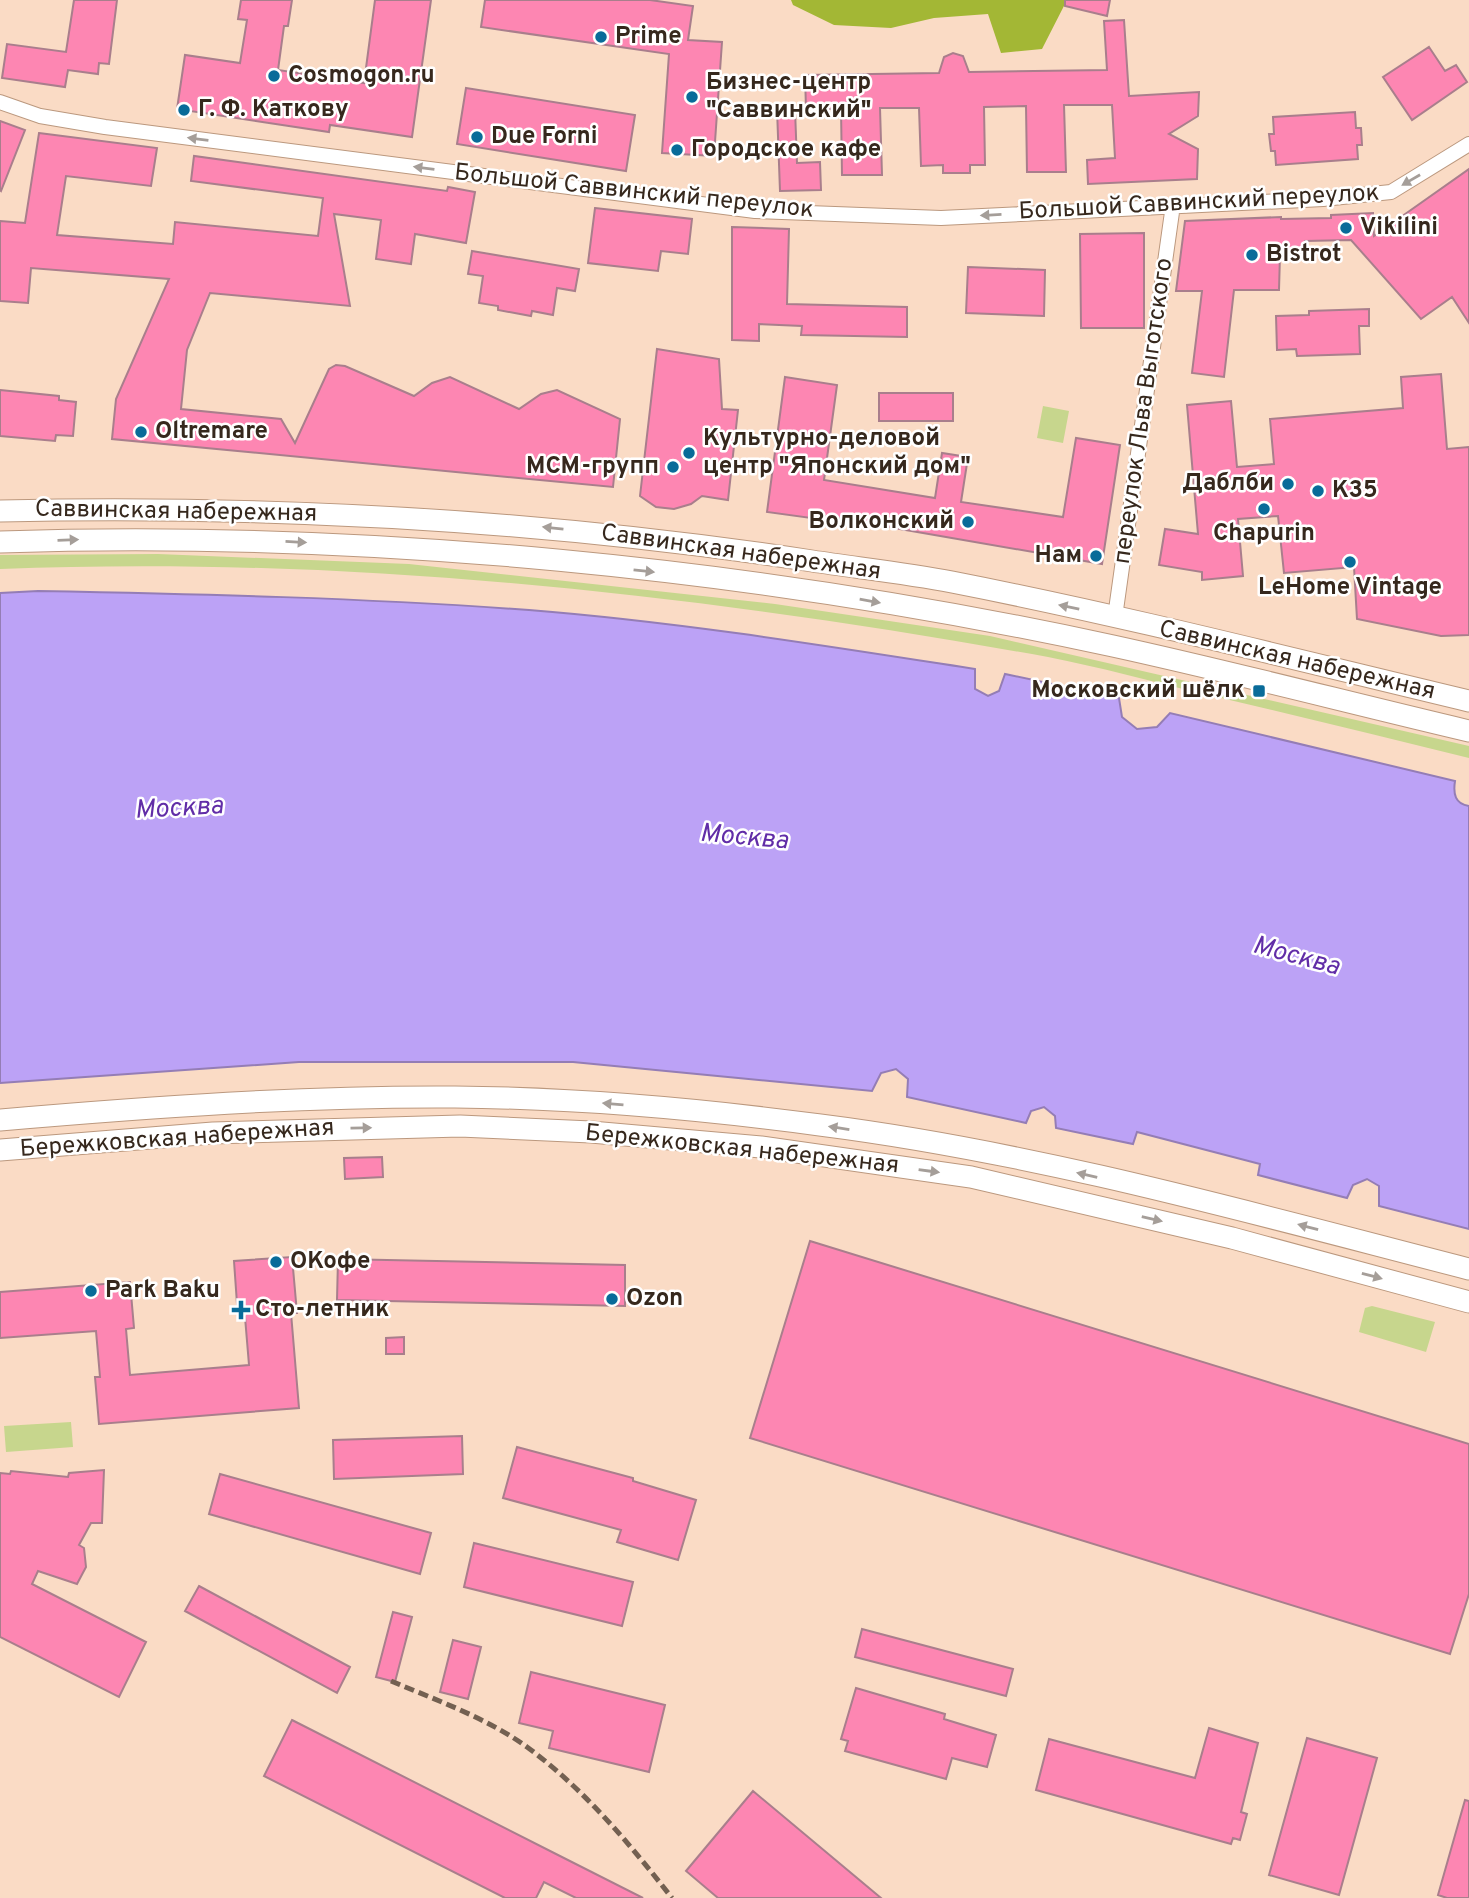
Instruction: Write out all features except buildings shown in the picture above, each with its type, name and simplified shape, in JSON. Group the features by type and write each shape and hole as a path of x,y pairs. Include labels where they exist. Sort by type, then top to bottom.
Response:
{"main road":[{"name":"Саввинская набережная","path":"0,511 118,508 545,527 738,550 941,580 1115,617 1469,701"},
{"name":"Саввинская набережная","path":"0,542 121,538 317,544 542,560 740,582 933,612 1113,646 1469,731"},
{"name":"Бережковская набережная","path":"0,1120 139,1108 336,1099 457,1097 594,1102 687,1110 821,1125 969,1148 1241,1210 1469,1269"},
{"name":"Бережковская набережная","path":"0,1150 213,1133 460,1126 591,1132 761,1147 971,1177 1232,1238 1469,1303"}],"street":[{"name":"Большой Саввинский переулок","path":"0,102 40,117 105,127 755,211 941,218 1323,199 1391,191 1469,144"},
{"name":"переулок Льва Выготского","path":"1115,617 1174,205"}],"green space":[{"path":"791,0 1067,0 1042,49 1001,53 988,14 934,18 891,28 834,25 793,5"},
{"path":"1043,406 1069,411 1063,443 1037,438"},
{"path":"158,554 409,564 775,604 990,636 1469,746 1469,758 1048,657 788,615 658,598 395,574 263,568 131,566 0,569 0,555"},
{"path":"1372,1306 1435,1322 1426,1352 1359,1332 1365,1308"},
{"path":"71,1422 73,1447 6,1452 4,1426"}],"water":[{"name":"Москва","path":"38,591 406,602 585,615 697,628 975,669 975,689 988,696 999,691 1005,674 1119,698 1122,717 1137,729 1157,727 1170,713 1455,781 1456,798 1469,806 1469,1229 1379,1206 1379,1186 1367,1179 1353,1185 1347,1198 1258,1175 1260,1164 1137,1132 1133,1144 1056,1128 1055,1116 1044,1107 1031,1111 1026,1123 907,1097 908,1079 896,1069 881,1073 872,1091 573,1062 299,1062 0,1083 0,593"}],"railway":[{"path":"391,1681 478,1718 512,1737 548,1763 605,1818 672,1898"}],"place":[{"name":"Prime","path":"601,37"},
{"name":"Cosmogon.ru","path":"274,76"},
{"name":"Бизнес-центр \"Саввинский\"","path":"692,97"},
{"name":"Г. Ф. Каткову","path":"184,110"},
{"name":"Due Forni","path":"477,137"},
{"name":"Городское кафе","path":"677,150"},
{"name":"Vikilini","path":"1346,228"},
{"name":"Bistrot","path":"1252,255"},
{"name":"Oltremare","path":"141,432"},
{"name":"Культурно-деловой центр \"Японский дом\"","path":"689,453"},
{"name":"МСМ-групп","path":"673,467"},
{"name":"Даблби","path":"1288,484"},
{"name":"K35","path":"1318,491"},
{"name":"Chapurin","path":"1264,509"},
{"name":"Волконский","path":"968,522"},
{"name":"Нам","path":"1096,556"},
{"name":"LeHome Vintage","path":"1350,562"},
{"name":"Московский шёлк","path":"1259,691"},
{"name":"ОКофе","path":"276,1262"},
{"name":"Park Baku","path":"91,1291"},
{"name":"Ozon","path":"612,1299"},
{"name":"Сто-летник","path":"241,1310"}]}
